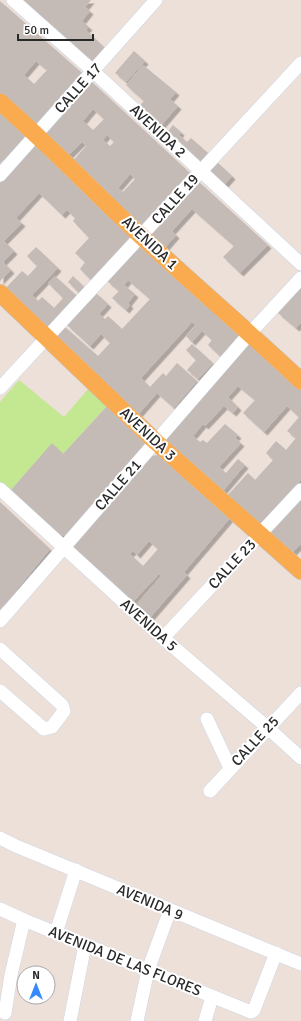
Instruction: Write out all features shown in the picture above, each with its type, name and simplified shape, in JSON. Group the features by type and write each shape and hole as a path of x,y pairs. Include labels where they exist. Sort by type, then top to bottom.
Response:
{"main road":[{"name":"AVENIDA 1","path":"0,102 36,134 141,236 250,333 301,381"},
{"name":"AVENIDA 3","path":"0,293 156,442 301,571"}],"street":[{"name":"AVENIDA 2","path":"13,0 94,70 301,264"},
{"name":"CALLE 17","path":"0,175 156,0"},
{"name":"CALLE 19","path":"0,388 301,63"},
{"name":"CALLE 21","path":"0,621 250,333 301,278"},
{"name":"AVENIDA 5","path":"0,489 163,638 301,758"},
{"name":"CALLE 23","path":"163,638 301,490"},
{"path":"0,649 62,705 64,711 52,727 44,729 0,691"},
{"name":"CALLE 25","path":"210,791 301,693"},
{"path":"207,719 230,768"},
{"name":"AVENIDA 9","path":"0,838 301,964"},
{"path":"56,933 76,870"},
{"name":"AVENIDA DE LAS FLORES","path":"0,909 251,1012 254,1010 276,953"},
{"path":"137,1021 139,1005 148,970 170,910"},
{"path":"5,1013 6,974 24,920"},
{"path":"70,1021 85,945"},
{"path":"205,1021 212,997"}],"green space":[{"path":"19,380 64,417 89,388 108,405 63,454 52,444 10,491 0,482 0,402"}],"building":[{"path":"19,0 91,0 85,7 90,11 82,21 89,27 86,30 105,48 92,64"},
{"path":"0,1 82,73 34,126 0,96","holes":["36,61 47,70 34,84 24,75"]},
{"path":"134,51 145,61 126,82 115,73"},
{"path":"143,65 176,92 170,99 178,106 159,128 137,108 144,101 126,85"},
{"path":"92,82 191,174 140,228 72,162 86,146 82,142 67,157 44,135","holes":["93,109 104,119 93,130 83,121","107,135 114,142 110,146 103,140","130,174 135,179 123,192 118,188"]},
{"path":"0,112 26,135 0,164"},
{"path":"173,125 181,132 179,135 187,142 191,138 208,153 199,163 166,134"},
{"path":"35,145 132,237 91,280 80,269 85,262 75,253 89,238 73,221 75,218 67,210 62,215 39,193 16,218 22,223 4,241 14,251 3,262 11,270 0,281 0,183"},
{"path":"217,162 232,176 223,186 208,172"},
{"path":"199,182 268,245 240,273 223,257 234,246 192,209 172,231 176,235 163,250 149,236"},
{"path":"141,243 240,333 220,356 208,345 212,340 202,331 192,342 186,336 196,325 192,322 141,378 150,387 163,373 166,376 177,363 197,381 174,408 157,393 136,417 53,340 65,327 98,356 110,343 101,334 90,346 67,325 96,293 108,304 99,314 105,319 108,316 122,329 150,299 128,280 124,285 135,294 128,303 130,305 126,310 112,298 119,291 107,281"},
{"path":"36,247 58,268 32,295 38,301 42,297 54,308 63,298 48,283 55,276 77,296 46,330 4,290 22,271 28,276 37,266 27,256"},
{"path":"73,276 84,287 79,293 68,282"},
{"path":"301,288 301,323 296,328 278,313"},
{"path":"248,343 301,390 301,480 259,525 227,496 248,473 255,480 273,460 266,453 276,441 286,450 296,438 287,431 299,417 287,406 264,432 243,413 255,400 238,386 228,397 238,407 233,413 224,406 205,426 203,424 193,436 200,442 203,440 207,443 225,424 238,435 235,438 241,443 219,467 226,473 238,459 245,465 222,492 164,440"},
{"path":"192,344 213,363 198,379 187,370 196,360 186,350"},
{"path":"108,405 147,442 64,536 60,536 10,491 52,443 63,454"},
{"path":"159,455 230,518 184,572 187,575 148,620 134,607 161,576 159,574 131,604 70,548 150,456","holes":["149,541 158,549 143,566 130,554 133,551 137,555"]},
{"path":"301,498 301,544 293,552 270,532"},
{"path":"0,502 50,549 0,610"}]}
